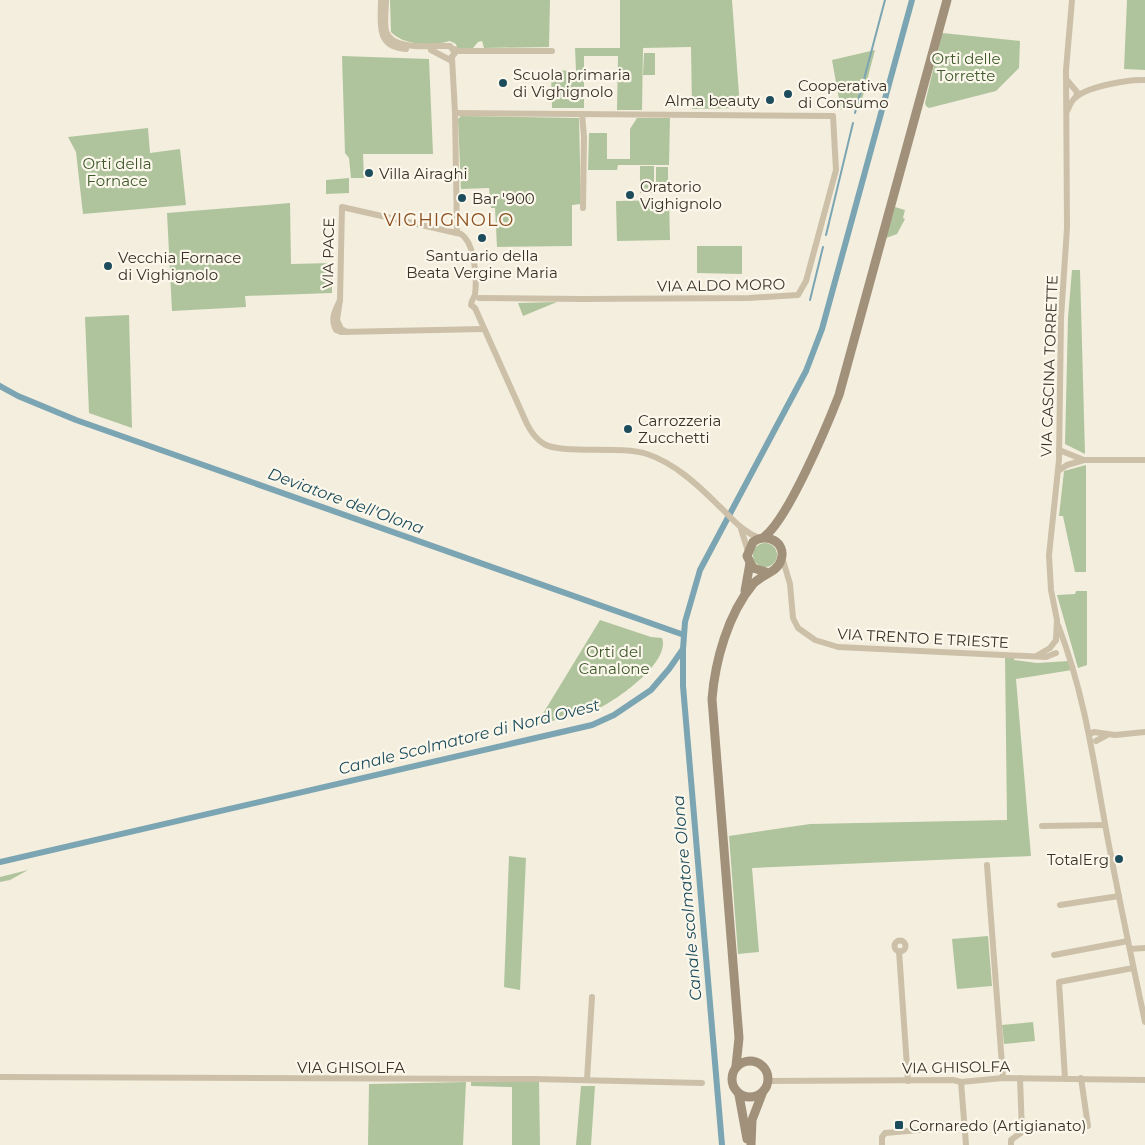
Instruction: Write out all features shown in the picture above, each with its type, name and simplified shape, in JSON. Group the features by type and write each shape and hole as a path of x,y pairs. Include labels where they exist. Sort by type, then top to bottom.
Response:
{"main road":[{"path":"750,1145 740,1095 733,1082 740,1038 712,699 714,673 720,650 744,596 750,564 748,551 751,544 774,530 825,428 839,395 947,0"},
{"path":"744,596 782,557 779,545 782,515"},
{"path":"762,538 772,539 779,545"},
{"path":"750,564 756,570 770,571"},
{"path":"740,1038 747,1053 765,1069 768,1081 752,1120 750,1145"},
{"path":"736,1066 747,1059 754,1060"},
{"path":"740,1095 750,1098 762,1094"}],"street":[{"path":"381,0 384,33 392,39 400,44 442,50 450,46 453,56 457,233 465,237 473,251 478,316 527,424 540,441 548,445 561,448 633,450 655,457 681,473 739,526 744,534 748,551"},
{"path":"384,33 386,0"},
{"path":"1072,0 1066,79 1072,94 1131,79 1145,80"},
{"path":"442,50 445,59 453,56 552,51"},
{"name":"VIA CASCINA TORRETTE","path":"1062,651 1064,641 1056,620 1051,590 1049,555 1058,471 1061,318 1067,236 1067,112 1072,94"},
{"path":"455,113 582,114 584,154 583,208"},
{"name":"VIA ALDO MORO","path":"478,301 790,297 802,291 836,170 833,116 582,114"},
{"name":"VIA PACE","path":"457,233 342,207 340,300 337,320 341,329 347,332 484,329"},
{"path":"1059,450 1084,460"},
{"path":"1058,471 1068,465 1084,460 1145,460"},
{"path":"739,526 762,538"},
{"name":"VIA TRENTO E TRIESTE","path":"782,557 790,584 794,618 798,628 807,637 829,646 1046,657 1062,651"},
{"path":"770,571 785,576 790,584"},
{"name":"VIA CASCINA TORRETTE","path":"1054,643 1056,620"},
{"path":"1037,656 1054,643 1064,641"},
{"path":"1054,643 1073,663 1093,736 1092,753 1105,825 1145,1022"},
{"path":"1093,736 1145,732"},
{"path":"1042,826 1105,825"},
{"path":"987,865 1003,1078"},
{"path":"1060,905 1119,896"},
{"path":"1054,955 1128,941"},
{"path":"1130,949 1145,948"},
{"path":"899,951 908,1081"},
{"path":"1065,1078 1059,982 1133,968"},
{"path":"587,1080 592,997"},
{"name":"VIA GHISOLFA","path":"0,1077 587,1080 702,1083"},
{"name":"VIA GHISOLFA","path":"768,1081 953,1080 961,1082 1003,1078 1145,1080"},
{"path":"1011,1145 1011,1140 1022,1132 1020,1078"},
{"path":"1082,1078 1088,1126"},
{"path":"961,1082 966,1145"},
{"path":"882,1145 882,1137 885,1133 965,1126"}],"green space":[{"path":"390,0 550,0 549,47 484,48 482,41 478,42 473,48 457,48 456,44 450,41 435,44 419,44 403,40 391,32"},
{"path":"620,0 732,0 740,108 692,109 691,47 643,48 642,110 617,110 618,56 584,56 584,108 552,108 551,70 576,71 575,48 620,48"},
{"path":"1127,0 1145,0 1145,70 1124,69"},
{"name":"Orti delle Torrette","path":"942,33 1020,41 1019,68 996,91 929,108 925,103"},
{"path":"875,50 860,107 841,110 832,60"},
{"path":"644,53 655,53 655,75 643,75"},
{"path":"342,56 429,59 433,154 363,154 364,178 351,178 349,158 345,153"},
{"path":"461,116 579,118 581,204 572,205 572,246 497,247 495,208 491,208 489,188 461,189 458,119"},
{"path":"637,118 670,118 669,165 618,165 617,170 588,170 589,133 607,133 607,159 630,159 630,129"},
{"name":"Orti della Fornace","path":"148,128 150,153 180,149 186,205 83,214 76,152 68,137"},
{"path":"640,166 654,166 654,193 640,193"},
{"path":"656,167 668,167 668,191 656,191"},
{"path":"349,178 349,193 326,194 326,180"},
{"path":"669,200 670,240 617,241 616,201"},
{"path":"290,203 291,264 332,263 332,293 245,296 246,307 172,311 167,213"},
{"path":"895,207 905,210 903,218 905,219 897,234 886,238"},
{"path":"697,246 742,246 742,274 697,273"},
{"path":"1072,270 1080,270 1085,454 1065,444 1068,318"},
{"path":"557,302 523,316 518,303"},
{"path":"129,315 132,428 89,413 85,317"},
{"path":"1086,465 1086,572 1075,572 1063,516 1059,516 1064,471"},
{"path":"765,543 774,546 777,555 774,564 765,567 756,564 753,555 756,546"},
{"path":"1076,591 1087,591 1087,665 1078,668 1057,595 1075,594"},
{"name":"Orti del Canalone","path":"600,620 651,637 662,638 663,648 658,658 640,680 606,705 582,714 536,725"},
{"path":"1005,655 1014,656 1014,660 1037,663 1069,661 1072,670 1016,679 1031,856 752,868 759,952 738,954 729,836 810,824 1007,820"},
{"path":"509,856 526,858 520,990 504,987"},
{"path":"28,870 10,880 0,882 0,877"},
{"path":"988,936 992,986 957,989 952,939"},
{"path":"1033,1022 1035,1041 1004,1044 1002,1025"},
{"path":"466,1082 463,1145 368,1145 369,1084"},
{"path":"471,1082 539,1082 540,1145 512,1145 512,1087 471,1086"},
{"path":"581,1086 595,1086 591,1145 576,1145"}],"waterway":[{"path":"855,113 885,0"},
{"name":"Canale Scolmatore di Nord Ovest","path":"0,862 592,725 614,715 651,690 683,649 685,622 700,570 806,371 822,329 912,0"},
{"path":"826,235 853,123"},
{"path":"810,300 823,247"},
{"name":"Deviatore dell'Olona","path":"0,386 18,396 76,420 684,635"},
{"name":"Canale scolmatore Olona","path":"683,649 683,686 722,1145"}],"place":[{"name":"Scuola primaria di Vighignolo","path":"503,83"},
{"name":"Cooperativa di Consumo","path":"788,94"},
{"name":"Alma beauty","path":"770,100"},
{"name":"Villa Airaghi","path":"369,173"},
{"name":"Oratorio Vighignolo","path":"630,195"},
{"name":"Bar '900","path":"462,198"},
{"name":"Santuario della Beata Vergine Maria","path":"482,238"},
{"name":"Vecchia Fornace di Vighignolo","path":"108,266"},
{"name":"Carrozzeria Zucchetti","path":"628,429"},
{"name":"TotalErg","path":"1119,859"},
{"name":"Cornaredo (Artigianato)","path":"899,1125"}],"district":[{"name":"VIGHIGNOLO","path":"449,220"}]}
